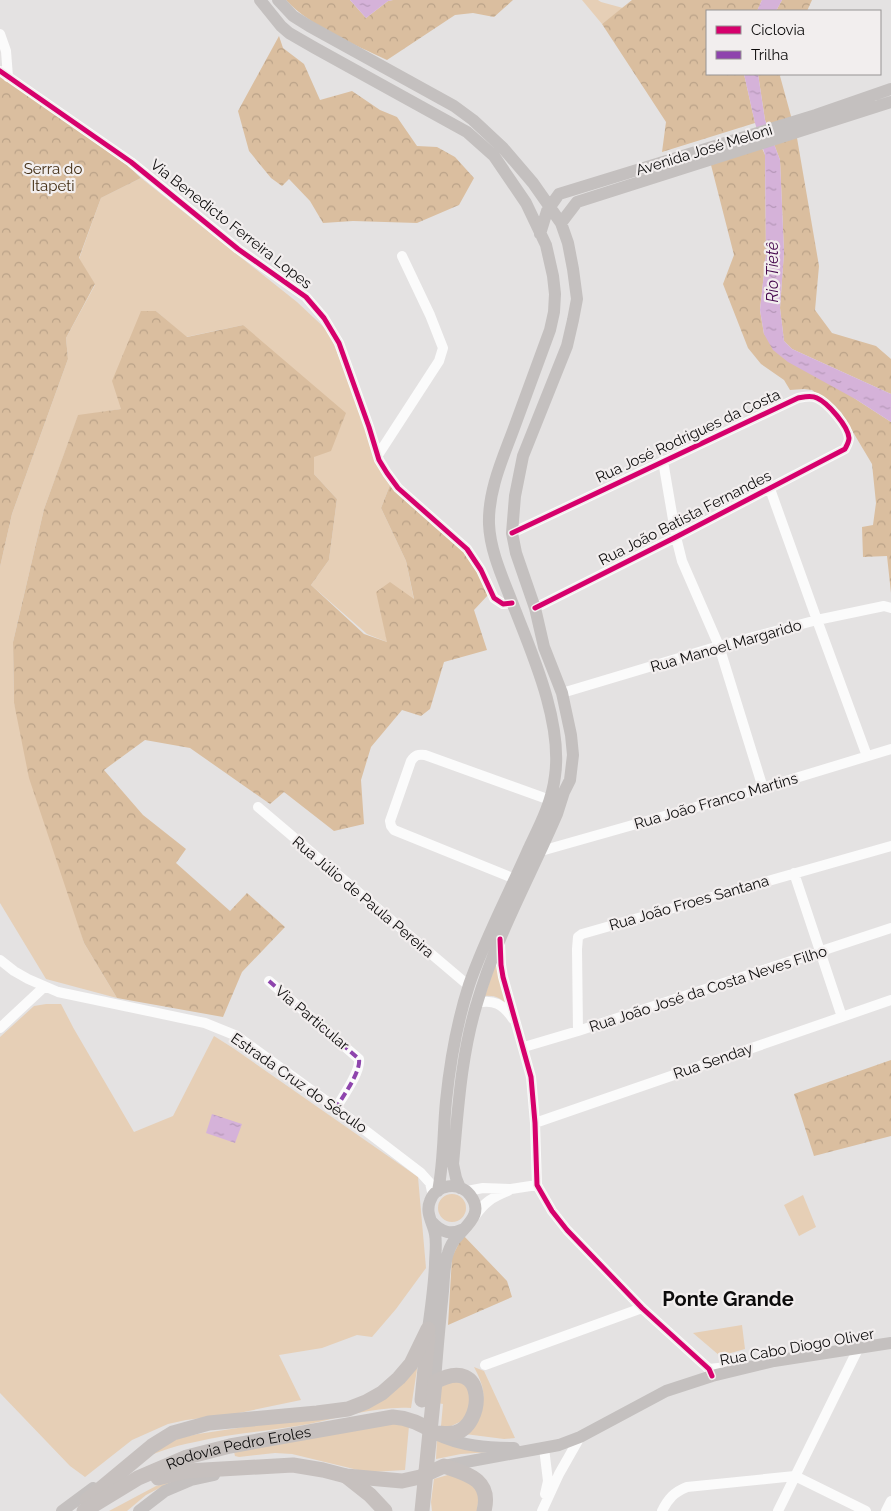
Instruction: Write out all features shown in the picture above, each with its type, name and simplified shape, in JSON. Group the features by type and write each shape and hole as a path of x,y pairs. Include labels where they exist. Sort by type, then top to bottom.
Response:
{"highway":[{"path":"74,1511 152,1446 173,1433 209,1423 317,1414 348,1409 366,1402 382,1393 399,1378 410,1364 428,1329"},
{"path":"411,1511 428,1329"},
{"path":"422,1511 435,1382 452,1375 464,1376 470,1380 477,1394 477,1403 468,1424 455,1433 434,1432"},
{"name":"Rodovia Pedro Eroles","path":"84,1511 138,1478 187,1457 230,1446 393,1417 404,1418 424,1425 434,1432"},
{"path":"230,1446 227,1452 228,1457 233,1460 294,1459 309,1463 323,1470"},
{"name":"Rodovia Pedro Eroles","path":"94,1511 131,1489 162,1476 187,1471 293,1465 346,1476 402,1481 442,1467"},
{"path":"442,1467 466,1473 476,1478 485,1492 486,1502 484,1511"},
{"path":"346,1476 385,1511"}],"main road":[{"path":"260,0 281,26 298,38 468,132 494,156 526,203 546,245 553,276 555,294 550,330 494,483 489,524 497,564 532,653 549,707 556,750 555,776 550,800 516,879 493,925 462,1007 446,1101 442,1164 435,1193 428,1209 435,1234 436,1250 434,1286 428,1329"},
{"path":"278,0 293,16 309,26 454,106 473,120 503,148 561,222 568,243 573,269 576,299 567,346 523,456 515,496 512,533 516,553 535,608 544,647 562,693 571,734 573,755 570,780 541,851 500,939 476,1003 463,1063 453,1164 456,1178 475,1204 474,1218 456,1238 447,1255 435,1382"},
{"name":"Avenida José Meloni","path":"816,120 891,89"},
{"name":"Avenida José Meloni","path":"550,206 560,194 816,120 891,102"},
{"name":"Avenida José Meloni","path":"561,222 577,202 738,144"},
{"path":"540,234 550,206"},
{"path":"435,1193 448,1186 464,1189"},
{"path":"432,1222 443,1232 458,1232 464,1229"},
{"name":"Rua Cabo Diogo Oliver","path":"544,1448 559,1445 580,1437 666,1391 710,1372 891,1343"},
{"path":"434,1432 456,1442 478,1446 544,1448"},
{"path":"62,1511 116,1467 152,1446"},
{"path":"442,1467 544,1448"},
{"path":"138,1511 165,1491 178,1485 206,1476 252,1467"}],"street":[{"path":"0,34 6,51 4,74"},
{"name":"Via Benedicto Ferreira Lopes","path":"4,74 131,162 238,249 306,297 314,305 330,325 339,343 370,426 378,455 387,473 398,488 467,549 481,570 494,598 503,604 512,603"},
{"path":"378,455 440,361 443,348 402,256"},
{"name":"Rua José Rodrigues da Costa","path":"512,533 798,398 812,396 819,399 832,410 848,434 848,444 845,448"},
{"name":"Rua João Batista Fernandes","path":"535,608 770,489 845,448"},
{"path":"663,461 682,561 719,646 763,788"},
{"path":"770,489 867,756"},
{"name":"Rua Manoel Margarido","path":"562,693 719,646 817,620 884,606 891,608"},
{"name":"Rua João Franco Martins","path":"541,851 763,788 891,749"},
{"path":"516,879 394,830 390,821 411,761 418,754 425,755 550,800"},
{"name":"Rua Júlio de Paula Pereira","path":"258,807 469,986"},
{"name":"Rua João Froes Santana","path":"578,1031 577,949 580,935 891,846"},
{"path":"794,873 842,1017"},
{"name":"Rua João José da Costa Neves Filho","path":"524,1047 891,928"},
{"path":"500,939 503,978 531,1077 537,1185 552,1211 567,1230 642,1308 710,1372"},
{"name":"Estrada Cruz do Século","path":"0,960 14,971 44,987 58,992 187,1020 219,1028 238,1036 422,1173 435,1193"},
{"name":"Via Particular","path":"269,981 359,1059 358,1069 336,1108"},
{"path":"0,1028 44,987"},
{"name":"Rua Senday","path":"535,1123 891,1000"},
{"path":"476,1003 491,1001 499,1004 517,1026"},
{"path":"464,1189 511,1189 537,1185"},
{"path":"474,1218 489,1200 511,1189"},
{"path":"485,1365 642,1308"},
{"path":"778,1511 858,1349"},
{"path":"540,1511 580,1437"},
{"path":"540,1511 548,1481 544,1448"},
{"path":"662,1511 669,1498 677,1491 687,1487 795,1476 866,1511"},
{"path":"886,1511 891,1501"}],"shaded area":[{"path":"582,0 598,0 623,8 602,24"},
{"path":"141,178 297,302 329,332 390,485 381,508 406,561 414,600 387,642 367,634 311,585 329,560 337,499 314,474 314,457 243,325 186,337 156,311 121,409 78,416 44,509 13,642 14,703 84,943 117,998 46,979 0,903 0,567 12,514 68,359 66,338 95,285 79,259 101,198"},
{"path":"496,961 508,1005 492,996 485,996"},
{"path":"61,1004 134,1132 173,1116 214,1036 233,1048 418,1177 426,1268 396,1309 372,1337 357,1335 322,1348 279,1355 301,1400 234,1414 168,1424 132,1440 85,1477 70,1466 0,1393 0,1037 34,1006"},
{"path":"452,1194 462,1198 466,1208 462,1218 452,1222 442,1218 438,1208 442,1198"},
{"path":"803,1195 816,1227 799,1236 784,1205"},
{"path":"742,1325 745,1349 720,1356 693,1333"},
{"path":"418,1363 411,1408 372,1410 309,1424 209,1439 170,1448 129,1463 179,1438 351,1411"},
{"path":"474,1367 484,1371 515,1438 504,1439 465,1434 483,1402 482,1387"},
{"path":"458,1378 473,1394 466,1419 447,1428 441,1426 443,1404 437,1403 439,1388"},
{"path":"398,1422 409,1426 405,1470 372,1472 292,1454 275,1453 239,1457 235,1456 234,1452"},
{"path":"437,1438 505,1451 461,1454 436,1459"},
{"path":"451,1474 480,1487 477,1511 432,1511 431,1502 434,1479"},
{"path":"173,1481 146,1495 127,1511 109,1511 156,1486"}],"green space":[{"path":"286,0 350,0 366,18 388,1 393,0 513,0 494,17 473,13 455,15 387,60 320,27 296,10"},
{"path":"632,0 762,0 757,10 706,10 706,75 744,75 755,123 662,152 666,122 602,24"},
{"path":"782,0 812,0 807,10 777,10"},
{"path":"279,36 283,48 304,64 320,100 352,91 380,110 397,117 417,146 437,147 455,157 474,178 459,205 417,223 353,221 323,223 310,201 289,179 282,186 271,178 249,151 238,111"},
{"name":"Serra do Itapeti","path":"0,75 128,166 141,178 101,198 79,258 95,284 66,338 68,359 12,514 0,567"},
{"path":"758,75 780,75 797,138 819,266 815,310 832,333 876,346 891,359 891,394 792,349 784,341 780,308 784,252 780,160 765,120"},
{"path":"762,148 765,155 766,255 760,310 764,334 891,422 891,593 887,556 863,557 862,527 873,525 876,503 872,464 841,412 812,390 790,390 784,380 761,364 748,348 723,284 734,255 711,165"},
{"path":"141,311 156,311 187,337 243,325 346,413 331,451 314,457 314,474 337,499 329,560 311,585 364,634 387,642 376,592 390,582 414,599 406,561 381,508 390,485 470,556 488,595 474,610 487,650 444,662 430,709 421,716 402,710 371,747 361,780 364,824 334,831 284,792 270,804 190,748 145,740 104,770 143,815 186,849 176,863 230,911 247,893 285,927 242,972 223,1017 117,998 84,943 29,778 14,703 13,642 44,509 78,415 121,409 112,381"},
{"path":"891,1060 891,1136 814,1156 794,1094"},
{"path":"463,1235 507,1281 512,1297 448,1325 452,1257"}],"water":[{"path":"350,0 393,0 388,1 366,18"},
{"path":"762,0 782,0 777,10 757,10"},
{"name":"Rio Tietê","path":"744,75 758,75 765,120 780,160 784,252 780,308 784,341 792,349 891,394 891,422 857,400 788,362 773,350 764,334 760,310 766,255 765,155 755,123"},
{"path":"212,1114 242,1124 235,1143 206,1133"}],"marked path":[{"path":"269,981 359,1059 354,1077 336,1108"}],"cycle path":[{"path":"0,71 131,162 238,249 306,297 324,318 339,343 379,460 387,473 398,488 467,549 481,570 494,598 503,604 512,603"},
{"path":"512,533 798,398 808,396 817,398 837,415 848,433 849,439 845,449 535,608"},
{"path":"500,939 503,977 531,1077 537,1185 552,1211 567,1230 642,1308 709,1369 712,1376"}],"district":[{"name":"Ponte Grande","path":"728,1299"}]}
